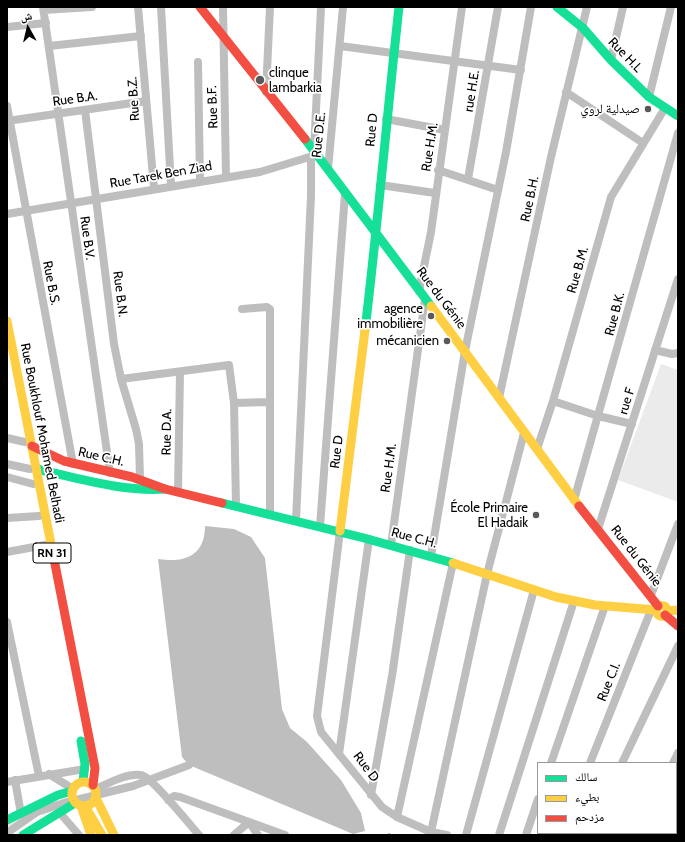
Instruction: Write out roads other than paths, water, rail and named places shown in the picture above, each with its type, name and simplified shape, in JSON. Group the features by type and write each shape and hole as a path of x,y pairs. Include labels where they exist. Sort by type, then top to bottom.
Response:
{"street":[{"path":"44,8 92,7"},
{"name":"Rue B.Z.","path":"138,7 154,188"},
{"path":"161,7 171,186"},
{"name":"Rue du Génie","path":"200,7 314,154 328,169 345,194 465,351 574,500 651,595 655,609"},
{"name":"Rue B.F.","path":"223,7 226,176"},
{"path":"266,92 270,7"},
{"path":"296,520 321,7"},
{"name":"Rue D.E.","path":"328,169 343,7"},
{"name":"Rue D","path":"398,7 386,119 377,234 317,716 322,732 371,796 382,807 397,818 431,832 447,835"},
{"name":"Rue H.M.","path":"419,291 431,232 438,170 462,7"},
{"name":"rue H.E.","path":"468,179 498,7"},
{"path":"432,556 465,351 498,190 521,70 531,7"},
{"name":"Rue H.L","path":"557,7 583,28 611,60 649,97 678,116"},
{"name":"Rue B.H.","path":"499,398 566,92 587,7"},
{"path":"611,60 623,7"},
{"path":"649,97 671,7"},
{"name":"Rue B.V.","path":"44,8 70,203 110,472"},
{"path":"7,27 46,23"},
{"path":"49,46 141,36"},
{"path":"340,46 393,51 521,70"},
{"path":"198,62 200,181"},
{"path":"566,92 643,144"},
{"name":"Rue B.A.","path":"8,121 146,102"},
{"name":"Rue B.S.","path":"7,106 8,121 73,464"},
{"name":"Rue B.M.","path":"537,449 553,401 611,197 665,108"},
{"name":"Rue B.N.","path":"86,110 108,297 120,379 136,429 139,444 140,478"},
{"path":"386,119 445,130"},
{"name":"Rue B.K.","path":"574,500 678,134"},
{"name":"Rue Tarek Ben Ziad","path":"7,214 226,176 260,172 314,154"},
{"path":"438,170 498,190"},
{"path":"380,185 435,193"},
{"path":"320,526 345,194"},
{"name":"rue F","path":"598,529 678,279"},
{"name":"Rue H.M.","path":"391,545 425,299"},
{"path":"242,309 267,307 270,309 270,514"},
{"name":"Rue Boukhlouf Mohamed Belhadi","path":"7,321 28,444 95,768 95,787"},
{"path":"655,350 672,354 678,353"},
{"name":"Rue Boukhlouf Mohamed Belhadi","path":"7,365 28,444"},
{"path":"120,379 229,365 234,403 236,505"},
{"name":"Rue D.A.","path":"178,492 180,372"},
{"path":"553,401 598,416 632,424"},
{"path":"234,403 269,402"},
{"path":"431,832 487,574 524,433"},
{"path":"7,438 28,444"},
{"name":"Rue C.H.","path":"28,444 55,459 140,478 178,492 340,531 432,556 534,590 574,601 605,606 655,609"},
{"path":"7,464 33,469"},
{"name":"Rue C.H.","path":"33,469 122,487 152,490 165,488"},
{"name":"Rue Boukhlouf Mohamed Belhadi","path":"33,469 33,484 85,769 83,781"},
{"path":"7,477 33,484"},
{"path":"7,518 39,516"},
{"path":"651,595 678,524"},
{"path":"339,754 369,540"},
{"path":"7,552 45,546"},
{"path":"371,796 392,676 410,550"},
{"path":"397,818 453,563"},
{"path":"466,835 534,590"},
{"path":"499,835 574,601"},
{"path":"655,609 664,605 667,613 678,626"},
{"path":"551,762 605,606"},
{"name":"Rue C.I.","path":"590,762 655,609"},
{"path":"667,613 678,610"},
{"path":"7,622 39,776"},
{"path":"622,762 678,646"},
{"path":"674,762 678,753"},
{"path":"20,814 11,781 85,769"},
{"path":"49,774 73,790"},
{"path":"102,835 72,795 76,785 83,781 95,787 120,779 140,775 144,776 154,784 200,835"},
{"path":"95,787 96,798 114,835"},
{"path":"7,820 58,795 73,790"},
{"path":"168,800 174,796 180,797 285,835"},
{"path":"24,835 59,812 80,805 90,805 96,798"},
{"path":"526,835 537,802"},
{"path":"80,805 91,835"},
{"path":"59,812 79,835"},
{"path":"234,835 249,822"},
{"path":"249,822 258,835"}],"waterway":[{"path":"7,833 37,812 64,803 133,786 189,765"}],"place":[{"name":"clinque lambarkia","path":"260,80"},
{"name":"صيدلية لروي","path":"648,109"},
{"name":"agence immobilière","path":"431,316"},
{"name":"mécanicien","path":"447,341"},
{"name":"École Primaire El Hadaik","path":"536,515"}]}
